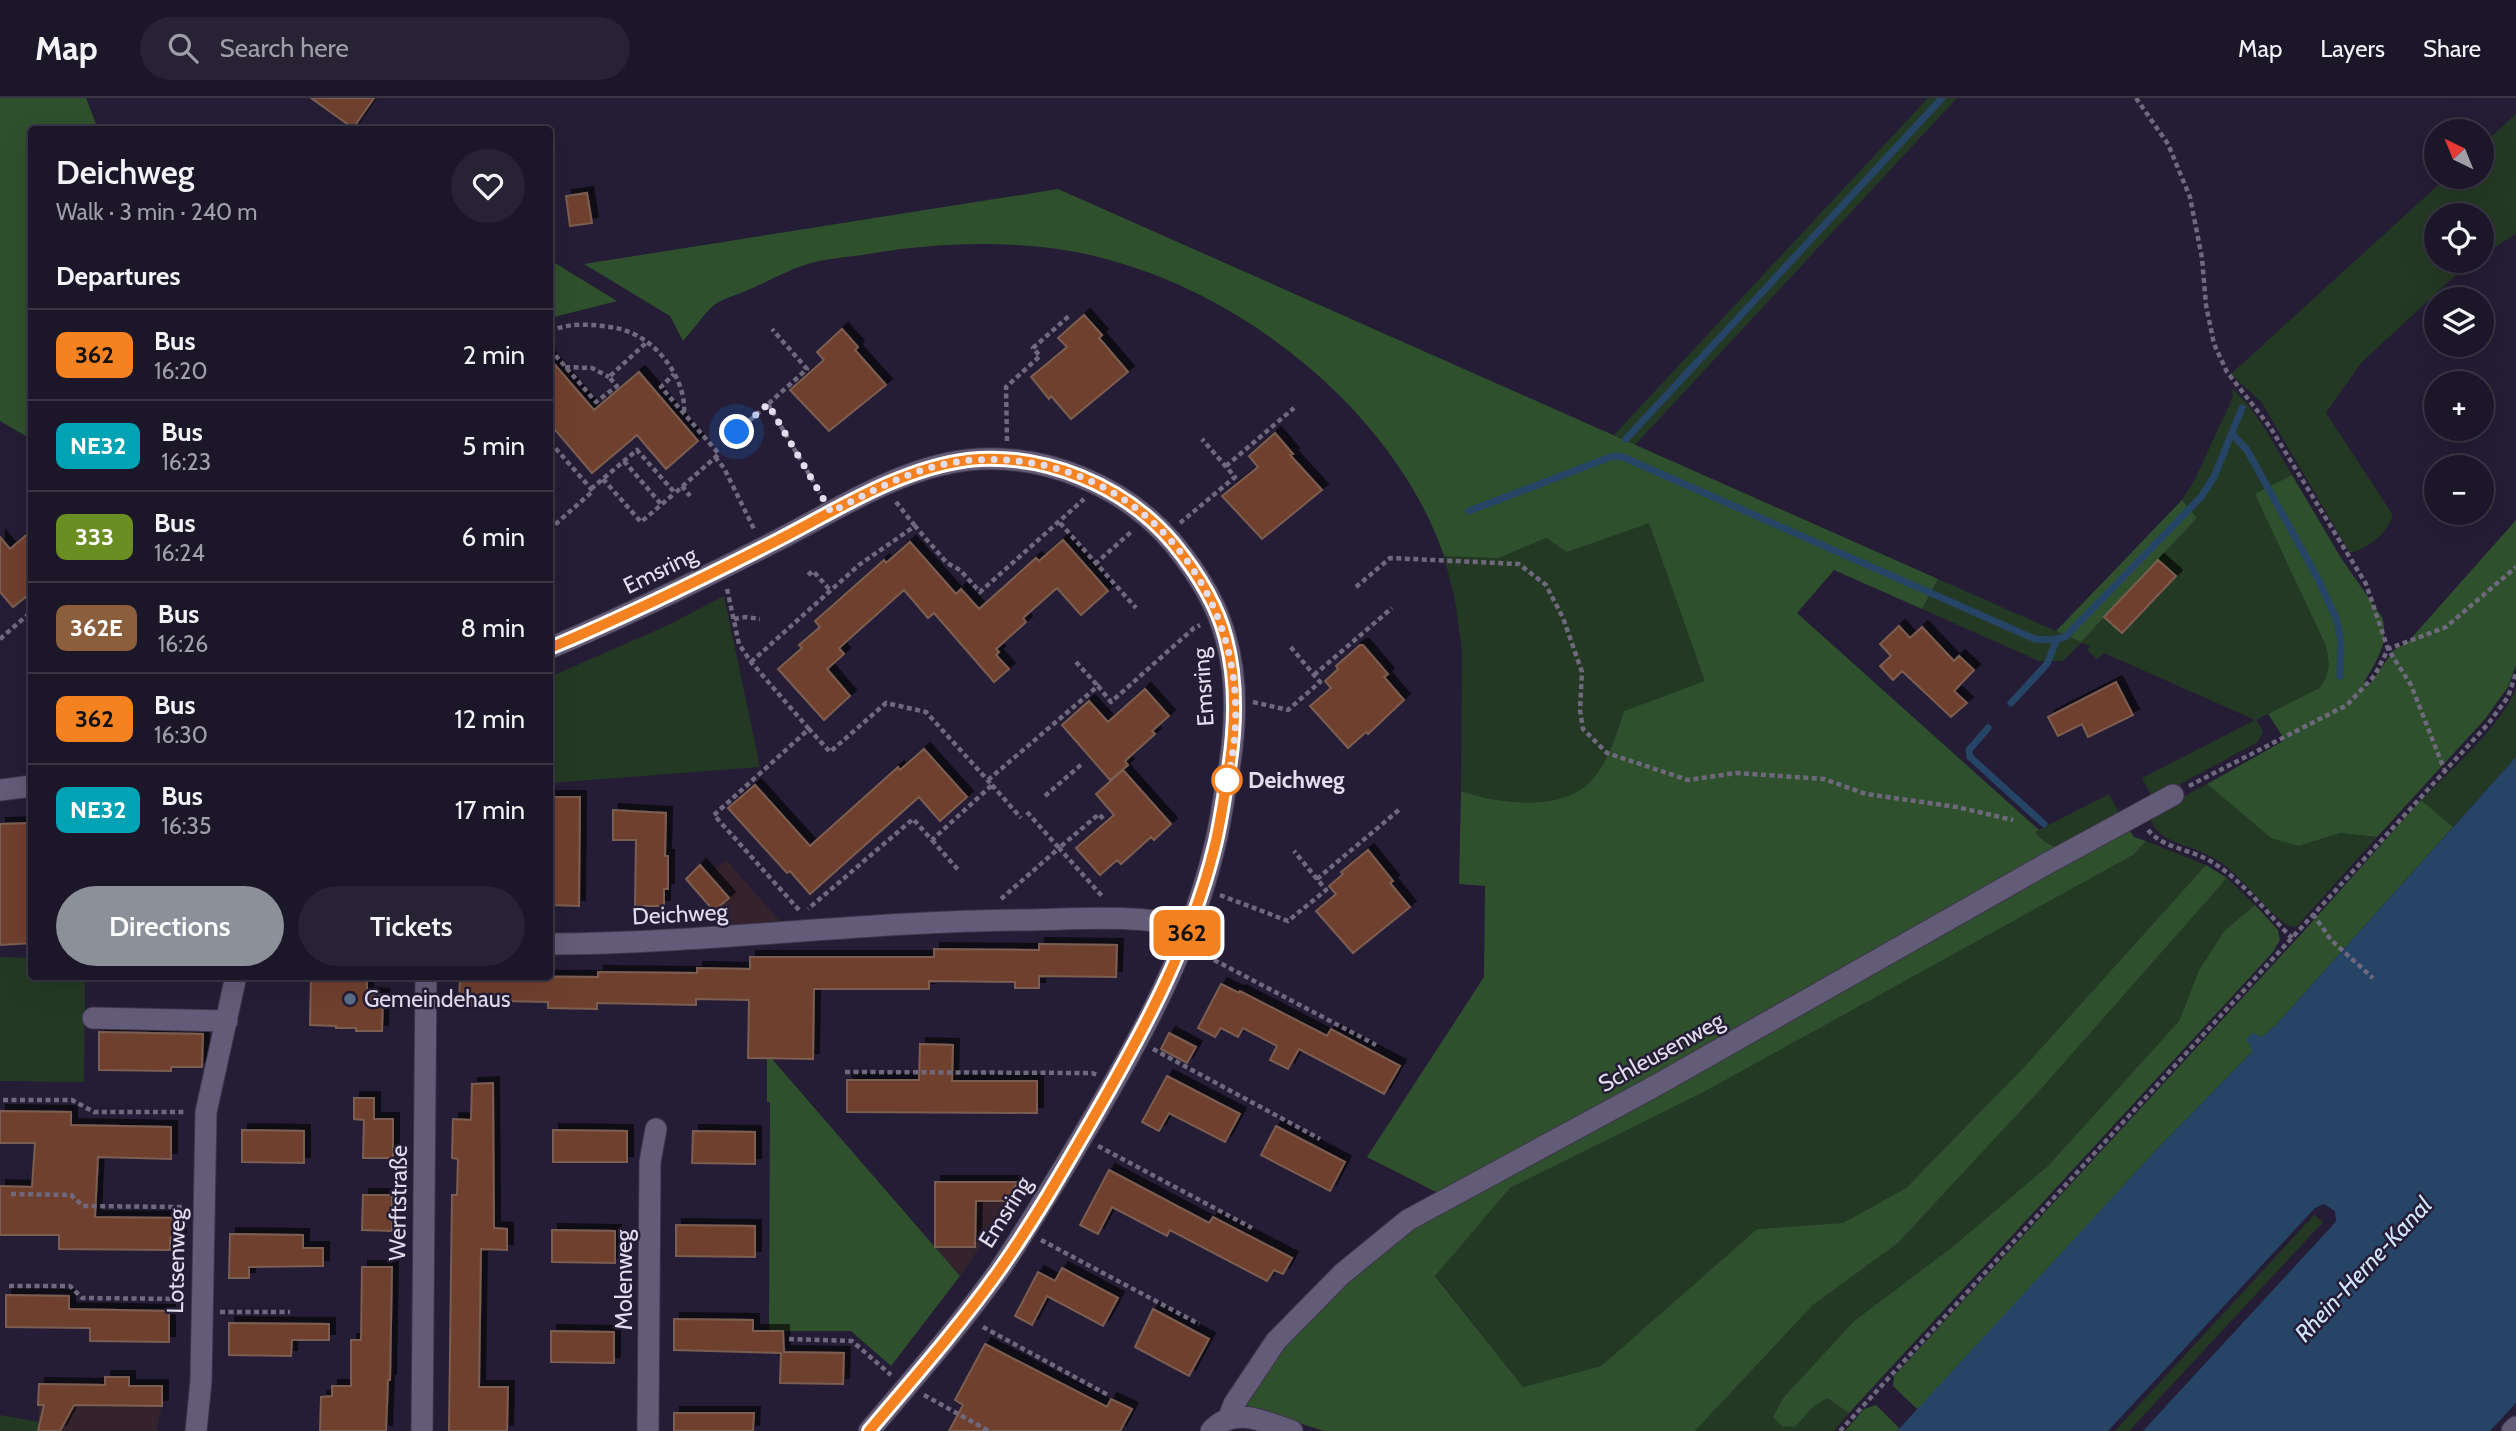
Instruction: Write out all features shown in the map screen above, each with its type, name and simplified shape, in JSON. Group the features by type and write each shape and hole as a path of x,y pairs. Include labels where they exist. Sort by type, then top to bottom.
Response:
{"street":[{"name":"Emsring","path":"553,647 722,569 886,484 916,472 973,460 1007,459 1050,466 1095,483 1129,503 1166,535 1199,579 1219,617 1231,663 1235,700 1227,780 1214,851 1186,936 1137,1040 1082,1138 1025,1231 963,1317 869,1431"},
{"path":"0,790 28,786"},
{"name":"Schleusenweg","path":"1212,1431 1229,1417 1234,1404 1276,1341 1342,1274 1408,1220 1655,1086 2173,795"},
{"name":"Deichweg","path":"553,944 682,941 995,920 1150,919 1186,936"},
{"name":"Lotsenweg","path":"196,1431 201,1381 203,1207 208,1102 235,980"},
{"name":"Werftstraße","path":"422,1431 426,980"},
{"path":"93,1018 227,1021"},
{"name":"Molenweg","path":"648,1431 650,1162 656,1129"},
{"path":"1229,1417 1246,1416 1292,1431"},
{"path":"2512,1431 2516,1427"}],"path":[{"path":"2136,98 2168,144 2190,197 2214,344 2227,372 2270,427 2366,584 2388,649 2411,685 2444,769"},
{"path":"1007,459 1006,387 1040,356 1033,348 1069,316"},
{"path":"553,330 571,325 611,327 630,332 647,342 674,374 685,401 684,413"},
{"path":"737,432 807,369 772,329"},
{"path":"609,377 647,342"},
{"path":"553,353 565,367 596,402 617,386 609,377 592,368 565,367"},
{"path":"604,479 641,522 719,453 661,387 674,374"},
{"path":"768,404 831,512"},
{"path":"1226,466 1294,408"},
{"path":"1166,535 1235,477 1202,439"},
{"path":"553,445 592,489"},
{"path":"553,526 637,450 675,493"},
{"path":"715,457 724,468 763,547"},
{"path":"624,461 662,504"},
{"path":"886,484 897,504 915,526 947,563 962,568 980,593 1080,504 1095,483"},
{"path":"682,486 690,496"},
{"path":"1095,564 1147,517"},
{"path":"1060,523 1136,608"},
{"path":"751,662 859,565 915,526"},
{"path":"1356,587 1390,558 1519,564 1546,585 1563,618 1583,673 1580,710 1583,729 1607,753 1688,780 1736,773 1824,779 1866,794 1956,807 2013,820"},
{"path":"2173,795 2347,705 2375,675 2388,649 2446,627 2516,567"},
{"path":"722,569 739,644 751,662 830,752 886,703 926,712 1021,818"},
{"path":"808,575 813,571 831,590"},
{"path":"1314,675 1392,608"},
{"path":"0,639 28,614"},
{"path":"1076,662 1111,702 1194,628 1219,617"},
{"path":"734,619 760,619"},
{"path":"1235,700 1258,702 1288,710 1320,682 1289,646"},
{"path":"1840,1431 2488,724 2508,697 2516,673"},
{"path":"932,839 1098,686"},
{"path":"809,729 714,815 803,914 913,819 960,872"},
{"path":"1045,796 1083,763"},
{"path":"1317,879 1400,809"},
{"path":"1027,811 1110,905 1111,919"},
{"path":"995,920 995,905 1099,814 1104,820"},
{"path":"2136,816 2151,834 2165,844 2208,859 2231,874 2292,938"},
{"path":"1203,888 1288,921 1326,890 1294,851"},
{"path":"2313,914 2331,940 2373,978"},
{"path":"1186,936 1376,1045"},
{"path":"1137,1040 1320,1139"},
{"path":"845,1072 1092,1073 1113,1083"},
{"path":"3,1100 72,1100 94,1112 208,1102"},
{"path":"1082,1138 1252,1228"},
{"path":"11,1194 71,1195 83,1206 203,1207"},
{"path":"1025,1231 1199,1324"},
{"path":"9,1286 70,1286 82,1298 290,1312"},
{"path":"963,1317 1108,1395"},
{"path":"789,1339 852,1340 907,1386 989,1431"}],"shaded area":[{"path":"726,860 780,921 717,926 716,913 694,888"},
{"path":"935,1182 1024,1183 960,1276 935,1247"},
{"path":"39,1384 162,1386 162,1406 156,1431 38,1431"}],"green space":[{"path":"0,98 86,98 97,126 28,126 28,437 0,421"},
{"path":"1928,98 1957,98 1635,445 1614,435"},
{"path":"2516,114 2516,234 2494,248 2494,203 2424,203 2424,273 2458,273 2443,287 2424,287 2424,305 2361,363 2326,413 2393,515 2386,529 2376,539 2350,553 2262,403 2231,374 2434,189 2494,189 2494,134"},
{"path":"1058,189 1938,579 1922,609 1834,570 1797,613 2039,830 2035,832 2046,843 2061,848 2121,817 2134,837 2146,841 2133,855 1704,1092 1510,1188 1435,1276 1523,1387 1601,1366 1757,1229 1843,1223 1906,1188 2026,1065 2206,865 2227,878 2042,1088 1898,1243 1813,1305 1695,1431 1324,1431 1240,1404 1278,1348 1337,1285 1442,1195 1367,1157 1484,977 1485,886 1459,884 1461,791 1491,799 1526,802 1544,802 1575,793 1588,784 1601,769 1624,711 1705,681 1649,523 1567,552 1546,538 1498,558 1444,556 1422,504 1391,455 1353,410 1310,368 1263,332 1212,301 1159,277 1106,259 1049,248 988,244 927,246 818,261 795,268 714,305 683,341 670,316 584,264"},
{"path":"553,262 617,301 553,317"},
{"path":"2232,389 2258,418 2292,475 2256,494 2325,644 2328,655 2327,672 2319,688 2256,720 2263,731 2258,742 2171,789 2168,786 2151,795 2142,778 2255,720 2104,653 2097,659 2087,650 2090,646 2081,643 2063,661 2039,661 1922,609 1938,579 2081,642 2197,518 2182,500 2194,481 2233,397"},
{"path":"2292,475 2341,558 2382,617 2383,643 2364,682 2366,689 2394,650 2407,643 2516,520 2516,665 2508,687 2485,719 2377,837 2340,833 2299,846 2271,838 2207,784 2285,740 2268,714 2319,688 2327,672 2328,655 2325,644 2255,494"},
{"path":"2182,500 2197,518 2081,642 2056,631"},
{"path":"1649,522 1706,681 1624,711 1601,769 1588,784 1575,793 1544,802 1526,802 1491,799 1461,791 1462,650 1455,600 1444,556 1498,557 1546,538 1567,551"},
{"path":"724,596 760,767 553,783 553,676 666,626"},
{"path":"2516,689 2516,757 2453,827 2421,800 2487,733"},
{"path":"2207,784 2271,837 2299,846 2340,833 2377,837 2296,927 2288,926 2229,869 2206,854 2161,834 2151,821 2155,812"},
{"path":"2109,794 2121,817 2061,848 2051,847 2035,832"},
{"path":"2421,800 2453,827 2276,1025 2262,1037 2252,1034 2252,1052 2159,1147 1917,1409 1893,1386 1894,1376"},
{"path":"2146,841 2206,865 2026,1065 1906,1188 1843,1223 1757,1229 1601,1366 1523,1387 1435,1275 1510,1188 1704,1092 2133,855"},
{"path":"2227,878 2255,905 2224,931 2199,970 2179,1021 2048,1166 1951,1248 1854,1321 1783,1398 1773,1417 1795,1427 1813,1407 1827,1398 1849,1413 1834,1431 1695,1431 1813,1305 1898,1243 2042,1088"},
{"path":"2255,905 2278,930 2280,940 2273,952 1849,1413 1827,1398 1813,1407 1795,1427 1782,1426 1773,1417 1783,1398 1854,1321 1951,1248 2048,1166 2179,1021 2199,970 2224,931"},
{"path":"0,957 28,958 28,980 85,980 84,1082 0,1081"},
{"path":"767,1059 772,1059 960,1276 891,1366 851,1331 769,1331 770,1102 767,1102"},
{"path":"2314,1215 2323,1222 2129,1431 2115,1431"},
{"path":"1876,1405 1899,1428 1897,1431 1845,1431 1864,1409"},
{"path":"0,1415 39,1422 38,1431 0,1431"}],"water":[{"name":"Rhein-Herne-Kanal","path":"2516,757 2516,1403 2490,1431 2143,1431 2336,1221 2335,1211 2324,1204 2315,1208 2108,1431 1897,1431 2159,1147 2252,1052 2246,1040 2252,1033 2262,1037 2276,1025"}],"building":[{"path":"311,98 374,98 354,126 350,126"},
{"path":"587,193 592,223 570,226 566,196"},
{"path":"1084,315 1102,335 1099,338 1128,372 1071,419 1051,396 1049,399 1031,377 1067,347 1058,338"},
{"path":"842,329 858,347 855,350 886,385 829,431 790,390 824,360 817,352"},
{"path":"553,362 594,410 639,372 698,441 666,469 637,435 592,473 553,428"},
{"path":"1275,433 1293,454 1290,455 1322,490 1262,539 1222,496 1258,467 1249,456"},
{"path":"28,533 28,595 13,607 0,592 0,537 10,549"},
{"path":"1063,540 1108,591 1081,615 1057,588 1023,618 1026,622 996,649 999,652 996,655 1009,669 994,682 934,613 928,618 904,590 839,648 844,654 827,669 850,696 824,720 778,669 802,648 799,645 820,627 815,621 884,560 886,563 910,542 956,594 961,589 979,609 1036,558 1039,561"},
{"path":"2158,560 2176,576 2122,633 2104,617"},
{"path":"1899,626 1910,638 1922,627 1954,661 1959,656 1974,670 1954,691 1967,703 1951,717 1902,671 1893,680 1880,666 1891,656 1880,644"},
{"path":"1363,645 1388,674 1384,677 1404,700 1368,734 1366,732 1348,748 1310,706 1331,688 1325,681 1338,669 1336,666"},
{"path":"2116,682 2133,715 2088,737 2082,724 2058,736 2048,717"},
{"path":"1145,689 1169,716 1152,731 1155,734 1125,761 1128,765 1110,780 1062,725 1089,701 1108,722"},
{"path":"924,749 967,797 940,821 919,797 810,894 790,871 787,873 728,808 755,785 810,846 898,767 900,770"},
{"path":"1123,770 1171,824 1154,840 1151,837 1121,864 1117,860 1100,875 1076,848 1114,815 1096,794"},
{"path":"553,797 580,797 579,906 553,905"},
{"path":"613,810 666,813 665,856 668,856 668,889 664,889 664,906 635,906 636,840 613,840"},
{"path":"28,823 28,943 0,945 0,824"},
{"path":"1368,850 1410,907 1353,953 1316,911 1336,894 1329,886 1343,874 1341,872"},
{"path":"700,865 729,898 714,911 686,879"},
{"path":"1039,944 1117,945 1116,977 1039,976 1039,988 1015,988 1015,982 929,981 929,989 814,989 813,1059 748,1058 749,1000 696,999 696,1005 597,1003 597,1009 548,1008 548,1002 499,1001 499,1006 459,1005 460,980 553,980 553,977 598,977 598,972 697,973 697,968 750,969 750,957 934,957 934,949 1039,950"},
{"name":"Gemeindehaus","path":"311,980 367,980 367,994 383,995 382,1031 356,1031 356,1028 310,1025"},
{"path":"1221,984 1327,1036 1331,1029 1400,1066 1384,1094 1299,1049 1288,1069 1270,1060 1277,1046 1243,1028 1238,1037 1221,1028 1215,1037 1198,1028"},
{"path":"99,1032 203,1034 202,1067 171,1067 171,1071 99,1070"},
{"path":"1169,1033 1196,1047 1187,1063 1161,1049"},
{"path":"920,1044 953,1045 952,1081 1037,1081 1037,1113 847,1112 847,1080 919,1080"},
{"path":"1167,1076 1240,1114 1225,1142 1169,1113 1159,1131 1142,1122"},
{"path":"493,1083 494,1228 507,1229 507,1250 481,1249 479,1387 508,1387 507,1431 449,1431 452,1195 457,1195 458,1159 452,1158 453,1119 471,1120 472,1084"},
{"path":"354,1098 374,1098 374,1119 393,1119 393,1158 363,1158 364,1120 354,1119"},
{"path":"0,1111 71,1112 71,1125 171,1127 171,1159 98,1157 95,1217 180,1218 180,1238 170,1238 170,1250 59,1249 59,1235 0,1235 0,1186 32,1187 35,1143 0,1143"},
{"path":"1276,1126 1345,1162 1330,1191 1261,1155"},
{"path":"242,1130 304,1131 304,1163 242,1162"},
{"path":"553,1130 627,1131 627,1162 553,1162"},
{"path":"693,1131 755,1132 755,1164 692,1163"},
{"path":"1109,1170 1209,1223 1213,1217 1292,1258 1283,1274 1274,1270 1267,1281 1170,1230 1167,1236 1112,1207 1098,1234 1080,1225"},
{"path":"935,1182 1018,1182 1006,1201 976,1201 975,1247 935,1247"},
{"path":"363,1195 392,1195 392,1231 362,1230"},
{"path":"676,1225 755,1226 755,1257 676,1256"},
{"path":"552,1230 615,1231 615,1263 552,1262"},
{"path":"230,1234 303,1235 303,1248 323,1248 323,1266 249,1267 249,1278 229,1278"},
{"path":"362,1267 392,1267 390,1380 386,1431 320,1431 321,1397 332,1396 332,1386 351,1386 351,1340 361,1340"},
{"path":"1062,1268 1118,1298 1103,1326 1047,1296 1032,1325 1015,1316 1038,1272 1055,1281"},
{"path":"6,1295 69,1296 69,1309 169,1311 169,1342 90,1341 90,1328 6,1327"},
{"path":"1153,1309 1209,1339 1189,1376 1135,1347"},
{"path":"674,1319 753,1320 753,1331 783,1331 784,1352 844,1353 843,1384 780,1383 781,1353 674,1350"},
{"path":"229,1323 329,1324 329,1340 292,1340 291,1356 229,1355"},
{"path":"551,1331 614,1332 614,1363 551,1362"},
{"path":"985,1344 1107,1407 1111,1399 1132,1409 1120,1431 949,1431 963,1405 955,1400"},
{"path":"105,1377 129,1377 129,1386 162,1386 162,1406 74,1405 60,1431 38,1431 44,1405 38,1405 39,1384 105,1385"},
{"path":"674,1413 754,1413 753,1431 674,1431"}],"waterway":[{"path":"1626,439 1942,98"},
{"path":"1469,511 1613,456 1623,457 2035,639 2052,640 2065,637 2201,497 2214,477 2242,408"},
{"path":"2232,434 2247,450 2317,577 2336,618 2341,640 2340,676"},
{"path":"2011,703 2047,664 2057,639"},
{"path":"1988,728 1969,750 1970,757 2044,824"}],"bus line":[{"name":"362","path":"553,647 722,569 886,484 916,472 973,460 1007,459 1050,466 1095,483 1129,503 1166,535 1188,561 1219,617 1231,663 1235,700 1227,780 1214,851 1203,888 1159,998 1082,1138 997,1273 869,1431"}],"place":[{"name":"Deichweg","path":"1227,780"},
{"name":"Gemeindehaus","path":"350,999"}],"route":[{"path":"737,432 768,404 831,512 916,472 973,460 1007,459 1050,466 1095,483 1129,503 1166,535 1188,561 1219,617 1231,663 1235,700 1227,780"}]}
